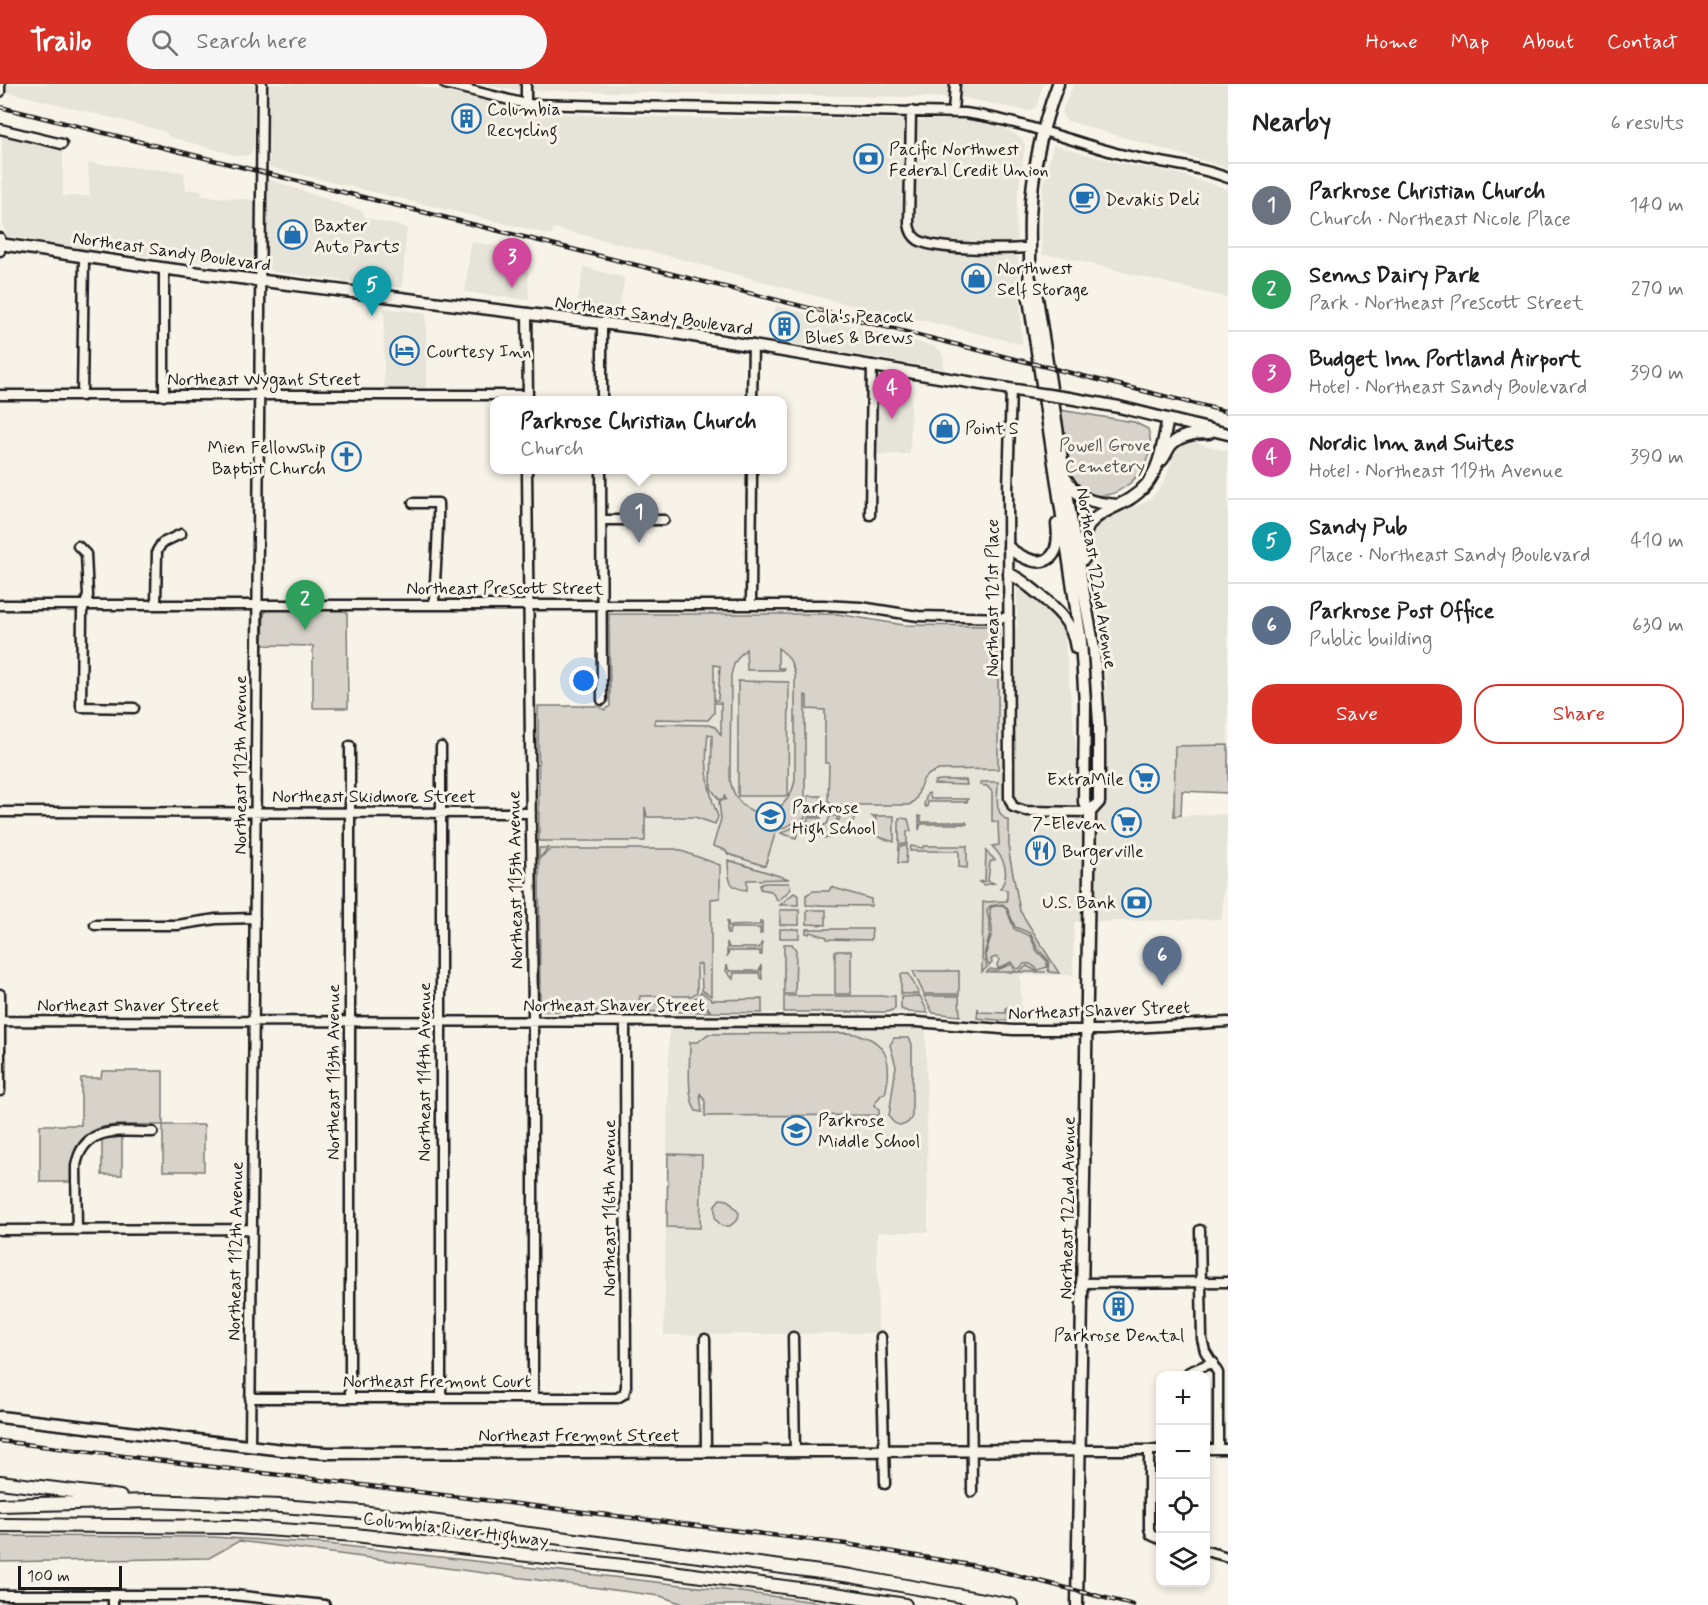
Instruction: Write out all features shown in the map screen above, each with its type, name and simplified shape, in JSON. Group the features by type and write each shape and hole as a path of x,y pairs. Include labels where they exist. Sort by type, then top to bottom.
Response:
{"highway":[{"path":"0,1482 150,1501"},
{"path":"0,1505 150,1501"},
{"name":"Columbia River Highway","path":"150,1501 281,1506 392,1515 851,1576 1011,1605"},
{"name":"Columbia River Highway","path":"0,1525 200,1526 355,1535 638,1568 905,1605"},
{"path":"874,1600 896,1605"}],"main road":[{"name":"Northeast 122nd Avenue","path":"1058,84 1043,131 1033,183 1028,292 1082,641 1085,704 1084,802 1090,812 1077,1605"},
{"name":"Northeast Sandy Boulevard","path":"0,244 164,268 602,322 753,345 1069,398 1227,434"},
{"name":"Northeast 122nd Avenue","path":"1030,278 1036,291 1064,476 1094,649 1099,723 1099,802 1090,812"},
{"path":"1157,465 1168,419"},
{"path":"1081,576 1086,528 1096,517 1145,487 1171,445 1198,433 1227,434"},
{"path":"1064,476 1072,489 1085,499 1101,505 1117,505"},
{"path":"1009,548 1033,561 1041,561 1053,555 1058,543 1057,522 1061,506"},
{"path":"1009,574 1018,577 1057,609 1070,626 1074,636 1085,704"},
{"name":"Northeast Fremont Street","path":"0,1417 327,1453 1079,1450"}],"street":[{"path":"0,84 0,92"},
{"name":"Northeast 112th Avenue","path":"250,1446 262,84"},
{"path":"445,84 526,104 953,112 988,116 1119,153 1184,164 1228,178"},
{"path":"526,84 526,104"},
{"path":"953,112 955,84"},
{"path":"911,111 909,224 911,233 916,239 926,244 1029,249"},
{"path":"0,129 62,144"},
{"path":"0,238 0,251"},
{"path":"82,396 84,256"},
{"path":"164,268 164,396"},
{"path":"527,313 528,396"},
{"path":"602,322 602,396"},
{"path":"752,396 753,345"},
{"path":"870,515 872,365"},
{"name":"Northeast 121st Place","path":"1011,389 1009,798 1013,807 1025,811 1090,812"},
{"name":"Northeast Wygant Street","path":"0,395 490,398"},
{"name":"Northeast 115th Avenue","path":"527,474 533,1022 533,1397"},
{"path":"602,474 602,700"},
{"path":"752,474 752,605"},
{"path":"413,503 438,503 439,538 435,556 434,604"},
{"path":"601,520 664,520"},
{"path":"156,604 157,551 162,543 181,534"},
{"path":"78,546 86,554 88,596 82,612 81,707 134,708"},
{"name":"Northeast Prescott Street","path":"0,605 849,606 918,616 1009,618"},
{"name":"Northeast 113th Avenue","path":"350,747 350,1398"},
{"name":"Northeast 114th Avenue","path":"441,747 441,1398"},
{"name":"Northeast Skidmore Street","path":"0,812 531,813"},
{"path":"95,926 177,925 216,919 255,918"},
{"path":"0,994 0,1091"},
{"name":"Northeast Shaver Street","path":"0,1021 923,1022 999,1030 1087,1030 1228,1022"},
{"name":"Northeast 116th Avenue","path":"624,1394 626,1387 626,1022"},
{"path":"77,1230 76,1166 85,1145 95,1137 107,1132 153,1132"},
{"path":"0,1230 252,1229"},
{"path":"1200,1230 1203,1345 1214,1362 1219,1379 1218,1449"},
{"path":"1082,1283 1228,1282"},
{"path":"971,1336 972,1492"},
{"path":"793,1337 795,1450"},
{"path":"882,1337 885,1484"},
{"path":"705,1339 706,1451"},
{"path":"1192,1371 1214,1362"},
{"name":"Northeast Fremont Court","path":"250,1398 617,1398 624,1394"},
{"name":"Northeast Fremont Street","path":"1079,1450 1156,1449"},
{"path":"1210,1449 1228,1449"},
{"path":"1149,1450 1149,1528 1151,1534 1156,1536"},
{"path":"1210,1552 1228,1557"},
{"path":"0,1595 113,1595 325,1605"},
{"path":"113,1595 113,1605"}],"shaded area":[{"path":"0,84 254,84 254,147 250,155 238,156 170,137 164,131 0,90"},
{"path":"269,84 413,84 536,113 694,118 967,120 1003,128 1022,138 1025,146 1016,218 1022,344 837,302 673,257 554,228 552,235 269,167"},
{"path":"483,84 1043,84 1036,108 1027,111 965,98 509,90"},
{"path":"1074,84 1228,84 1228,168 1068,121 1062,116 1063,108"},
{"path":"2,132 63,146 63,196 90,196 88,163 184,172 186,190 202,190 202,196 256,200 255,259 244,267 101,251 7,236 3,223"},
{"path":"1053,145 1123,164 1172,172 1228,189 1228,298 1059,256 1042,255 1043,186"},
{"path":"265,178 364,212 364,217 407,228 402,288 274,272 268,268"},
{"path":"471,242 527,251 529,300 465,292"},
{"path":"584,267 625,278 617,316 576,310"},
{"path":"776,306 933,346 940,350 943,356 944,369 770,340"},
{"name":"Courtesy Inn","path":"384,308 426,313 426,390 384,390"},
{"path":"874,378 911,384 910,454 874,455"},
{"name":"Parkrose High School","path":"1192,442 1228,451 1228,745 1175,746 1175,816 1228,814 1222,919 1074,922 1073,975 1020,975 1022,1021 987,1021 929,1013 542,1013 538,706 610,706 609,614 914,627 1017,626 1017,587 1024,587 1053,610 1063,624 1076,747 1107,748 1105,652 1100,603 1096,603 1087,552 1090,532 1101,519 1142,504 1152,497 1166,478 1175,451 1182,445"},
{"name":"Parkrose Middle School","path":"669,1028 926,1028 928,1232 877,1232 878,1333 664,1335"}],"green space":[{"name":"Powell Grove Cemetery","path":"1060,410 1134,422 1148,429 1150,445 1146,461 1138,475 1126,486 1112,494 1097,495 1083,491 1069,473"},
{"path":"267,610 347,610 348,708 313,708 313,646 263,645 264,614"},
{"path":"609,614 837,614 904,625 995,626 998,628 998,769 939,770 930,773 922,782 917,797 909,805 833,805 828,802 829,763 825,763 825,710 807,709 807,696 805,695 805,818 776,831 765,866 728,854 725,850 713,846 721,819 719,802 726,799 724,795 724,798 719,800 711,788 712,735 708,734 709,787 718,817 715,824 695,817 647,817 645,807 645,841 539,841 538,706 596,706 605,710 610,706","holes":["778,648 789,659 795,674 795,780 783,804 762,813 752,811 742,805 730,780 731,676 736,661 746,649 747,670 784,670 784,668 778,668","714,665 720,666 718,700 714,701","714,703 721,703 721,735 715,727 709,725 654,724 655,719 708,720 714,713"]},
{"path":"738,681 789,682 788,796 738,796"},
{"path":"1228,745 1228,793 1182,791 1181,815 1174,816 1175,746"},
{"path":"966,780 967,785 934,784 935,781"},
{"path":"980,782 998,782 998,809 1009,821 1009,853 1020,911 1059,973 1049,972 1049,961 1038,949 1030,933 1015,927 1003,904 990,906 987,910 990,935 985,952 987,967 982,972 983,902 1007,901 1007,890 1000,889 1005,877 1005,866 992,846 999,845 998,822 992,821 992,792 987,786 980,785"},
{"path":"929,793 931,799 968,799 967,802 928,802 926,807 924,805"},
{"path":"808,796 821,796 821,816 808,816"},
{"path":"830,816 838,816 831,838 824,838 824,825 827,824"},
{"path":"840,816 855,816 850,829 837,826"},
{"path":"871,816 894,816 894,842 873,835 876,818"},
{"path":"919,816 921,822 966,822 967,824 921,824 919,830"},
{"path":"808,818 821,818 822,837 807,833"},
{"path":"899,818 908,819 911,831 907,831 907,844 899,844"},
{"path":"806,821 805,832 799,830 796,838 781,833"},
{"path":"899,846 907,846 906,863 898,863"},
{"path":"911,846 923,848 924,846 967,846 967,868 959,867 959,851 910,851"},
{"path":"539,848 548,848 540,858 551,849 676,849 720,865 720,898 711,899 711,996 702,990 701,964 697,964 697,992 692,996 640,996 639,1004 664,1004 664,1000 691,1002 696,997 710,1012 543,1011 540,1009"},
{"path":"986,851 995,860 990,862 988,881 994,883 984,885 979,882 985,881"},
{"path":"728,860 789,879 747,880 747,890 740,889 730,881"},
{"path":"789,883 791,889 778,901 771,891 760,889 760,885"},
{"path":"831,887 871,899 871,906 806,905 806,895 813,891 829,891"},
{"path":"794,893 798,895 798,905 780,905"},
{"path":"1003,905 1014,929 1030,936 1037,951 1047,961 1047,967 1038,970 1032,965 1024,964 1017,969 1011,962 998,969 997,964 1000,960 996,957 991,959 992,963 989,966 986,957 992,932 990,910 991,907"},
{"path":"780,910 799,910 799,925 780,925"},
{"path":"807,910 826,910 826,925 807,924"},
{"path":"727,920 729,926 760,925 762,921 762,933 760,934 760,928 730,928 727,934"},
{"path":"780,929 799,929 799,938 780,938"},
{"path":"806,929 872,929 871,940 827,939 827,937 810,932 806,933"},
{"path":"727,942 729,948 759,948 762,942 762,955 760,951 729,951 727,957"},
{"path":"784,944 792,944 796,950 795,994 784,994"},
{"path":"835,951 851,951 851,994 835,994"},
{"path":"1012,964 1018,972 987,972 990,969 997,970"},
{"path":"727,965 729,971 759,971 761,965 762,979 759,973 734,973 733,979 726,971"},
{"path":"1027,966 1038,972 1018,972"},
{"path":"913,971 959,971 959,994 924,994"},
{"path":"901,974 909,974 919,994 901,994"},
{"path":"701,992 712,1000 762,999 762,1013 711,1012 698,995"},
{"path":"784,996 895,996 895,1009 887,1012 784,1012"},
{"path":"920,996 928,1013 901,1009 901,997"},
{"path":"924,996 959,996 960,1016 933,1013"},
{"path":"1008,1007 1008,1021 977,1018 978,1008 979,1012 1006,1013"},
{"path":"848,1033 871,1039 884,1052 888,1082 885,1094 881,1095 874,1105 879,1109 879,1115 705,1116 705,1101 700,1093 702,1112 696,1111 690,1087 690,1042 698,1042 708,1034"},
{"path":"894,1038 909,1038 912,1044 912,1116 907,1123 901,1125 894,1123 889,1116 896,1066 890,1045"},
{"path":"102,1071 163,1071 163,1125 127,1125 98,1129 86,1135 78,1145 72,1161 70,1182 40,1182 40,1125 81,1125 81,1078 101,1078"},
{"path":"163,1125 204,1125 204,1171 163,1171"},
{"path":"122,1136 122,1175 102,1175 102,1138"},
{"path":"668,1154 702,1155 700,1228 667,1227"},
{"path":"720,1199 728,1200 739,1213 738,1219 730,1226 722,1226 715,1219 715,1205"},
{"path":"0,1536 212,1537 328,1544 838,1605 686,1605 660,1596 239,1541 209,1558 0,1562"}],"railway":[{"path":"0,107 1228,412"},
{"path":"0,1441 846,1544 988,1568 1133,1605"}],"place":[{"name":"Columbia Recycling","path":"466,119"},
{"name":"Pacific Northwest Federal Credit Union","path":"868,159"},
{"name":"Devakis Deli","path":"1084,199"},
{"name":"Baxter Auto Parts","path":"293,235"},
{"name":"Northwest Self Storage","path":"976,278"},
{"name":"Budget Inn Portland Airport","path":"512,288"},
{"name":"Sandy Pub","path":"372,316"},
{"name":"Cola's Peacock Blues & Brews","path":"784,326"},
{"name":"Courtesy Inn","path":"405,351"},
{"name":"Nordic Inn and Suites","path":"892,419"},
{"name":"Point S","path":"944,428"},
{"name":"Mien Fellowship Baptist Church","path":"347,457"},
{"name":"Parkrose Christian Church","path":"639,543"},
{"name":"Senns Dairy Park","path":"305,630"},
{"name":"ExtraMile","path":"1145,779"},
{"name":"Parkrose High School","path":"771,817"},
{"name":"7-Eleven","path":"1127,823"},
{"name":"Burgerville","path":"1041,851"},
{"name":"U.S. Bank","path":"1137,902"},
{"name":"Parkrose Post Office","path":"1162,986"},
{"name":"Parkrose Middle School","path":"797,1130"},
{"name":"Parkrose Dental","path":"1119,1306"}]}
